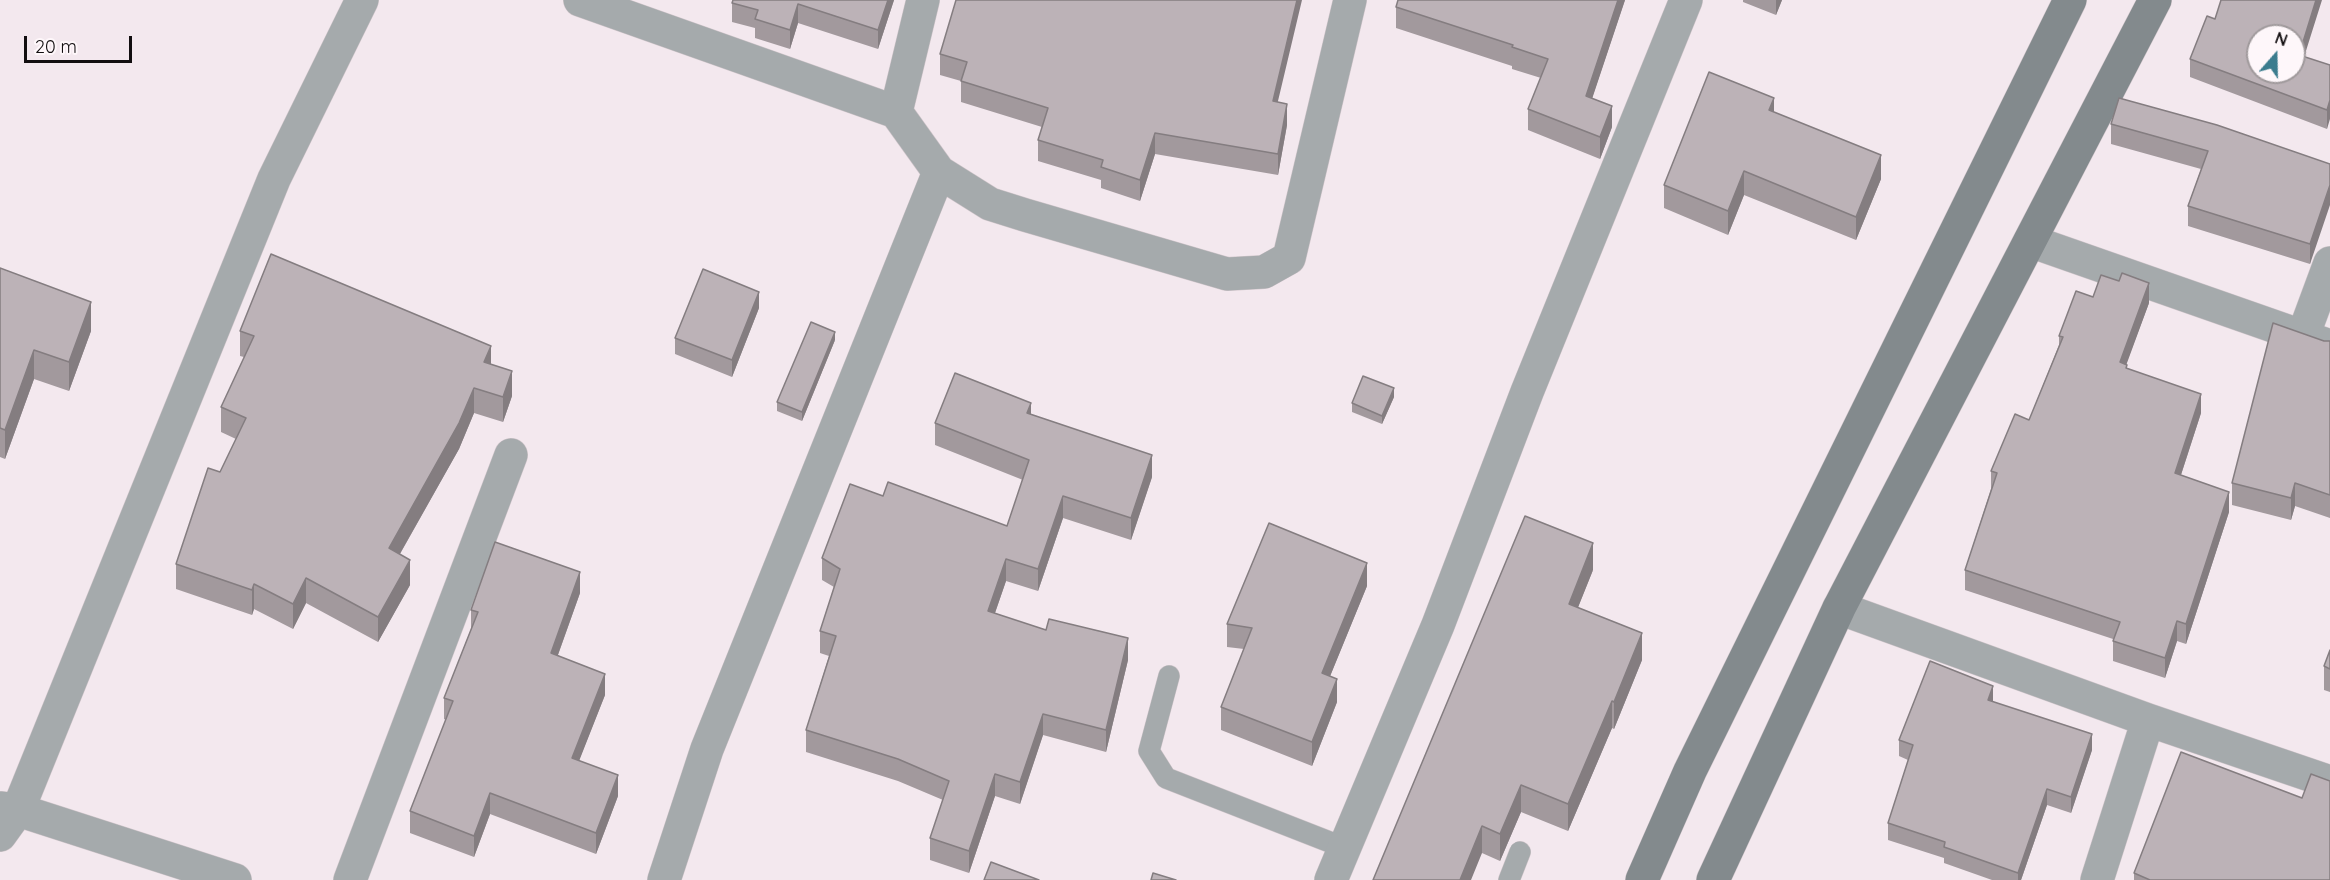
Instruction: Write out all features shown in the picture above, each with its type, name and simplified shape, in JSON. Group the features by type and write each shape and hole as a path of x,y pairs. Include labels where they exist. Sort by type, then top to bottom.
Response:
{"main road":[{"path":"1642,880 1695,760 2070,0"},
{"path":"1713,880 1839,608 2155,0"}],"street":[{"path":"235,880 6,818 274,179 362,0"},
{"path":"580,0 896,112 939,172 990,204 1227,274 1264,272 1289,258 1350,0"},
{"path":"896,112 922,0"},
{"path":"1331,880 1438,625 1527,393 1686,0"},
{"path":"664,880 707,749 939,172"},
{"path":"2030,241 2317,341 2330,263"},
{"path":"350,880 511,455"},
{"path":"1839,608 2148,720 2330,782"},
{"path":"2097,880 2148,720"}],"lane":[{"path":"1169,676 1149,751 1166,778 1345,848"},
{"path":"1509,880 1520,852"}],"building":[{"path":"733,0 888,0 878,30 798,4 790,30 755,19 758,10 732,3"},
{"path":"956,0 1297,0 1273,101 1287,104 1278,154 1155,133 1140,180 1101,167 1103,160 1038,140 1048,108 961,81 967,62 940,54"},
{"path":"1398,0 1618,0 1586,96 1612,106 1600,137 1528,109 1548,59 1512,47 1513,45 1396,7"},
{"path":"2221,0 2316,0 2306,32 2306,24 2246,24 2246,80 2190,59 2207,16 2215,19"},
{"path":"2306,57 2330,65 2330,100 2327,110 2257,84 2306,84"},
{"path":"1709,72 1774,98 1769,110 1881,155 1856,217 1744,171 1728,211 1664,185"},
{"path":"2119,98 2217,125 2330,164 2330,185 2310,244 2188,206 2208,151 2111,124"},
{"path":"271,254 491,346 484,362 512,371 503,397 474,388 459,423 389,548 410,560 378,617 306,578 293,604 254,584 252,590 176,564 208,468 220,472 246,418 221,407 254,336 240,331"},
{"path":"0,268 91,302 69,362 34,350 5,430 0,428"},
{"path":"703,269 759,292 732,360 675,338"},
{"path":"2122,273 2149,283 2120,362 2127,365 2126,368 2201,394 2175,473 2229,492 2186,624 2177,621 2165,658 2113,641 2120,622 1965,570 1997,473 1991,471 2015,414 2029,420 2063,337 2059,336 2076,291 2093,297 2101,275 2119,281"},
{"path":"811,322 835,332 802,412 777,402"},
{"path":"2273,323 2324,341 2330,341 2330,495 2295,483 2291,498 2232,483"},
{"path":"955,373 1031,403 1027,413 1152,455 1131,518 1063,496 1038,569 1006,559 988,611 1046,630 1049,619 1128,638 1106,730 1043,714 1020,782 995,774 969,851 930,838 949,781 898,759 806,730 836,636 820,631 840,569 822,558 850,484 883,496 888,482 1007,526 1029,460 935,423"},
{"path":"1363,376 1394,388 1382,416 1352,403"},
{"path":"1525,516 1593,543 1569,604 1642,633 1614,702 1612,701 1568,804 1521,785 1500,834 1482,826 1460,880 1373,880"},
{"path":"1269,523 1367,563 1322,673 1337,679 1312,742 1221,707 1252,628 1227,624"},
{"path":"495,542 580,572 551,653 605,674 572,758 618,775 596,833 490,793 474,836 410,811 453,701 444,698 478,612 471,610"},
{"path":"2330,650 2330,669 2324,666"},
{"path":"1930,661 1993,686 1988,700 2092,734 2071,797 2047,789 2018,873 1944,847 1945,842 1888,823 1913,745 1899,740"},
{"path":"2181,752 2302,798 2311,774 2330,781 2330,880 2150,880 2134,873"},
{"path":"991,862 1039,880 984,880"},
{"path":"1153,873 1176,880 1151,880"}]}
